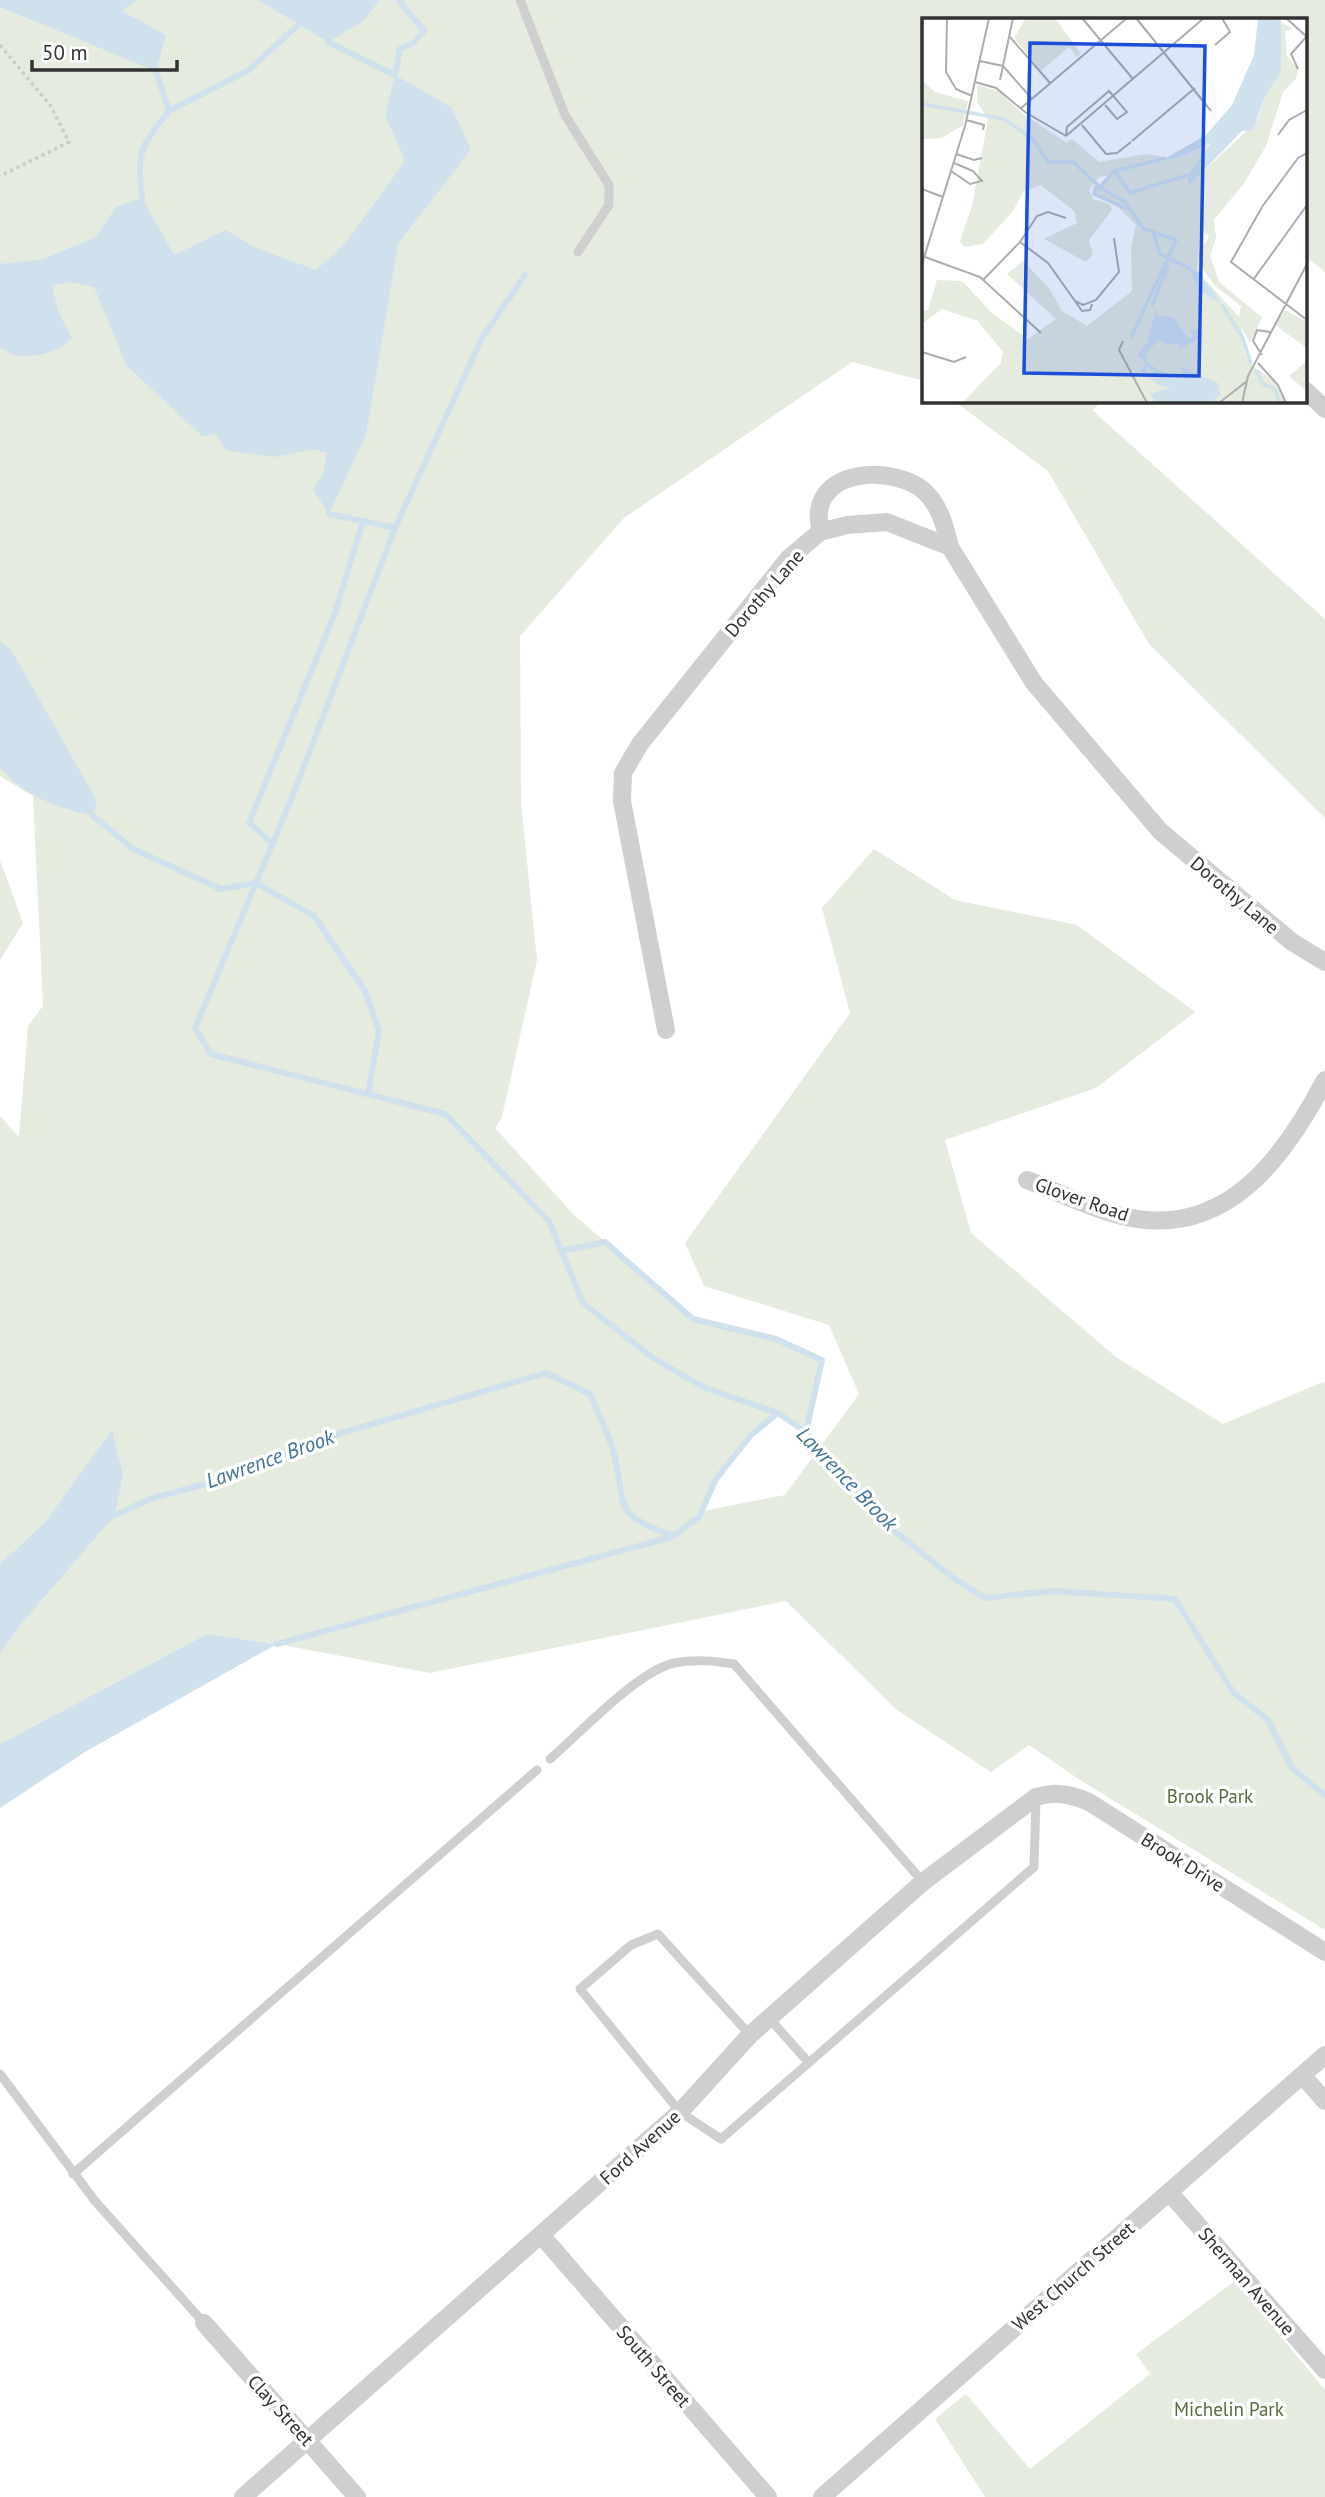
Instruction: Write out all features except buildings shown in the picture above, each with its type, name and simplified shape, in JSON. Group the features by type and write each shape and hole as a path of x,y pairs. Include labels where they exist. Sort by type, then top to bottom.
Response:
{"street":[{"path":"1308,393 1325,409"},
{"path":"820,532 819,509 834,486 858,475 899,476 923,491 942,514 950,547"},
{"name":"Dorothy Lane","path":"666,1030 622,801 623,773 640,744 788,559 820,532 847,524 887,522 950,547 1034,683 1160,831 1292,942 1325,962"},
{"name":"Glover Road","path":"1027,1180 1122,1216 1168,1222 1212,1210 1247,1189 1276,1157 1308,1112 1325,1080"},
{"name":"Brook Drive","path":"1036,1797 1051,1792 1089,1802 1325,1952"},
{"name":"Ford Avenue","path":"243,2497 680,2112 750,2035 923,1882 1036,1797"},
{"name":"West Church Street","path":"822,2497 1325,2055"},
{"path":"1302,2075 1325,2101"},
{"name":"Sherman Avenue","path":"1169,2192 1325,2370"},
{"name":"South Street","path":"541,2235 768,2497"},
{"name":"Clay Street","path":"204,2323 357,2497"}],"lane":[{"path":"520,0 565,115 609,185 609,205 578,252"},
{"path":"550,1759 649,1673 673,1663 708,1660 734,1664 923,1882"},
{"path":"73,2174 537,1770"},
{"path":"750,2035 658,1934 631,1945 580,1989 680,2112 721,2139 1034,1867 1036,1797"},
{"path":"769,2018 809,2063"},
{"path":"0,2074 73,2174 204,2323"}],"path":[{"path":"0,45 50,105 69,142 0,176"}],"green space":[{"name":"Brook Park","path":"0,0 1325,0 1325,272 1308,259 1308,18 922,18 922,380 852,362 624,518 520,636 521,802 537,960 502,1117 495,1128 573,1214 693,1318 776,1339 822,1360 806,1432 778,1413 754,1433 723,1469 703,1511 785,1495 859,1394 829,1325 704,1286 685,1243 850,1013 822,908 874,849 955,900 1077,925 1195,1012 1096,1088 945,1140 971,1233 1116,1357 1223,1424 1325,1381 1325,1930 1080,1780 1029,1745 991,1772 897,1710 786,1601 430,1673 278,1644 207,1634 0,1744 0,1654 21,1624 112,1431 45,1522 0,1564 0,1116 19,1137 28,1026 43,1006 33,796 0,776"},
{"path":"955,402 1102,402 1092,410 1325,619 1325,818 1149,644 1048,471"},
{"path":"0,860 23,923 0,960"},
{"name":"Michelin Park","path":"1235,2281 1325,2390 1325,2497 985,2497 935,2419 966,2394 1030,2469 1150,2374 1136,2354"}],"water":[{"path":"0,0 137,0 122,11 166,35 156,71 0,7"},
{"path":"258,0 380,0 362,22 328,42"},
{"path":"395,75 451,107 471,149 398,244 366,435 329,514 313,490 323,474 327,453 314,449 274,457 226,450 216,434 202,436 126,365 94,287 69,282 52,285 58,311 72,338 65,344 47,353 27,356 8,352 0,347 0,264 43,259 96,237 116,207 142,198 174,255 226,230 256,248 316,270 345,244 405,161 385,115"},
{"path":"0,641 12,651 97,801 93,816 42,799 19,786 0,767"},
{"path":"112,1430 123,1475 115,1515 21,1624 0,1654 0,1564 45,1522"},
{"path":"207,1634 277,1644 85,1752 0,1808 0,1744"}],"waterway":[{"path":"328,42 395,75 400,49 413,43 424,31 399,0"},
{"path":"169,111 249,70 299,24"},
{"path":"142,198 140,169 143,150 169,111 156,71"},
{"path":"525,275 482,338 395,528 293,795 195,1028 211,1054 445,1114 549,1221 583,1303 653,1358 705,1388 778,1413"},
{"path":"329,514 395,528"},
{"path":"273,844 249,823 335,613 363,521"},
{"path":"93,816 133,849 221,889 256,883 314,916 365,991 379,1031 368,1094"},
{"path":"561,1251 605,1242 693,1319 776,1339 822,1360 806,1432"},
{"name":"Lawrence Brook","path":"109,1518 150,1499 209,1483 338,1434 546,1373 590,1394 611,1443 625,1506 639,1521 673,1536 699,1517 716,1479 751,1435 778,1413 806,1432 892,1529 952,1577 985,1598 1053,1591 1175,1599 1233,1692 1268,1720 1292,1768 1325,1795"},
{"path":"277,1644 672,1537"}]}
